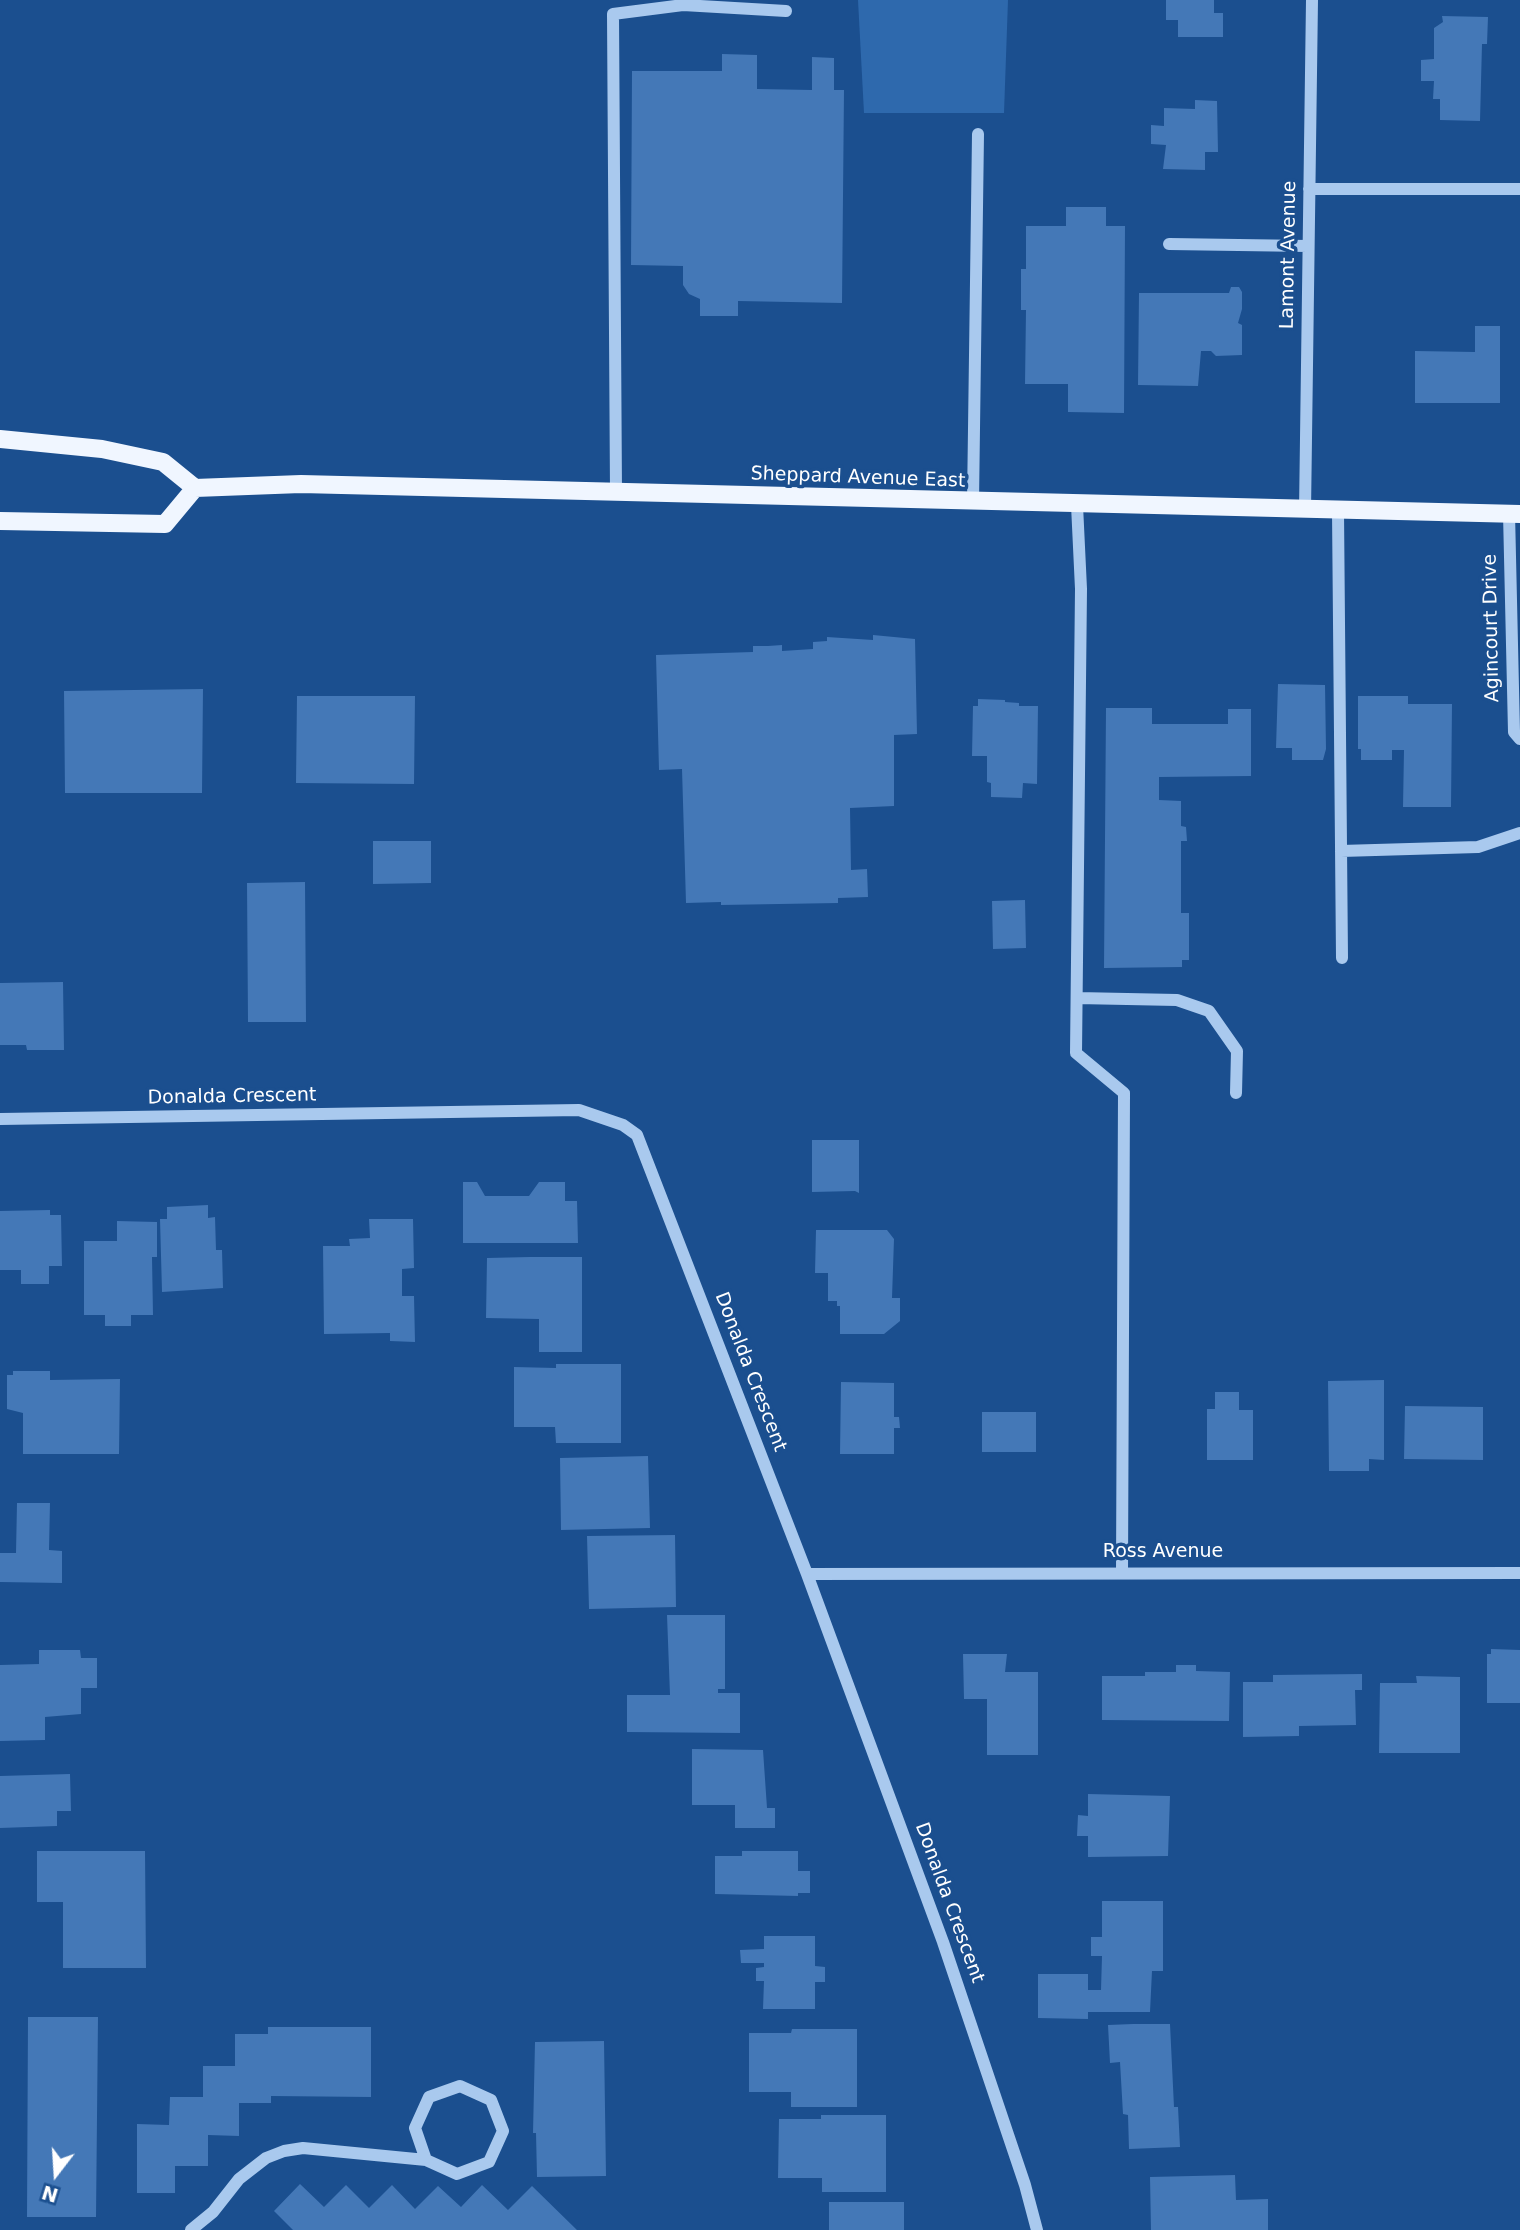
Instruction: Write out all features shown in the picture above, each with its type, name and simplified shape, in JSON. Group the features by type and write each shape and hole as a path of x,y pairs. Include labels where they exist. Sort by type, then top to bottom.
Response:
{"main road":[{"path":"0,439 102,449 163,462 195,488 165,524 0,522"},
{"name":"Sheppard Avenue East","path":"195,488 301,484 1515,514"}],"street":[{"name":"Lamont Avenue","path":"1305,510 1312,0"},
{"path":"616,492 613,14 683,5 786,11"},
{"path":"973,502 978,134"},
{"path":"1309,188 1520,189"},
{"path":"1168,244 1308,246"},
{"path":"1077,505 1081,602 1076,1053 1124,1093 1122,1571"},
{"path":"1338,511 1342,958"},
{"name":"Agincourt Drive","path":"1515,514 1514,732 1520,738"},
{"path":"1341,852 1478,847 1520,833"},
{"path":"1077,998 1177,1000 1209,1011 1237,1051 1236,1093"},
{"name":"Donalda Crescent","path":"0,1119 579,1111 623,1125 637,1135 648,1157 807,1574 943,1942 1026,2185 1037,2230"},
{"name":"Ross Avenue","path":"807,1574 1122,1571 1520,1573"},
{"path":"191,2230 213,2212 239,2179 266,2158 284,2151 303,2148 426,2160 457,2174 489,2162 503,2131 491,2100 460,2086 429,2097 415,2128 426,2160"}],"shaded area":[{"path":"858,0 1008,0 1004,113 864,113"}],"building":[{"path":"1166,0 1214,0 1214,13 1223,13 1223,37 1178,37 1178,20 1166,20"},
{"path":"1442,16 1488,17 1487,44 1482,44 1480,121 1440,120 1440,99 1433,99 1434,81 1421,81 1421,60 1434,59 1434,28 1443,22"},
{"path":"722,54 757,55 757,89 812,90 812,57 834,58 834,90 844,90 842,303 738,301 738,316 700,316 700,299 689,294 683,285 683,266 631,265 632,71 722,71"},
{"path":"1195,100 1217,101 1218,152 1205,152 1205,170 1163,169 1166,145 1151,144 1151,125 1164,126 1164,108 1195,109"},
{"path":"1066,207 1106,207 1106,226 1125,226 1124,413 1068,412 1068,384 1025,384 1026,310 1021,310 1021,269 1026,269 1026,226 1066,226"},
{"path":"1231,287 1239,287 1242,292 1242,309 1238,323 1242,325 1242,355 1216,356 1211,351 1201,351 1198,386 1138,385 1139,293 1229,293"},
{"path":"1475,326 1500,326 1500,403 1415,403 1415,351 1475,352"},
{"path":"873,635 915,639 917,734 894,735 894,806 850,808 851,870 867,869 868,897 838,898 838,903 686,903 682,769 659,770 656,655 753,652 753,646 782,645 782,651 813,649 813,642 827,641 827,637 873,640"},
{"path":"1278,684 1325,685 1326,749 1323,760 1292,760 1292,748 1276,748"},
{"path":"203,689 202,793 65,793 64,691"},
{"path":"297,696 415,696 414,784 296,783"},
{"path":"1358,696 1408,696 1408,704 1452,704 1451,807 1403,807 1404,750 1392,750 1392,760 1361,760 1361,749 1358,749"},
{"path":"978,699 1005,700 1019,703 1019,706 1038,706 1037,784 1023,783 1022,798 991,797 991,783 987,782 987,756 972,756 973,706 978,706"},
{"path":"1106,708 1152,708 1152,724 1228,724 1228,709 1251,709 1251,776 1159,777 1159,800 1181,801 1181,826 1186,827 1187,841 1181,841 1181,913 1189,913 1189,960 1182,960 1182,967 1104,968"},
{"path":"373,841 431,841 431,883 373,884"},
{"path":"305,882 306,1022 248,1022 247,883"},
{"path":"1025,900 1026,948 993,949 992,901"},
{"path":"63,982 64,1050 27,1050 26,1045 0,1045 0,983"},
{"path":"812,1140 859,1140 859,1193 812,1192"},
{"path":"463,1182 477,1182 485,1196 529,1196 539,1182 565,1182 565,1201 577,1201 578,1243 463,1243"},
{"path":"208,1205 208,1218 215,1217 216,1250 222,1250 223,1288 162,1292 160,1219 167,1219 167,1207"},
{"path":"50,1210 50,1215 61,1215 62,1266 49,1266 49,1284 21,1284 21,1270 0,1270 0,1211"},
{"path":"369,1219 413,1219 414,1268 402,1269 402,1296 414,1296 415,1342 390,1341 390,1333 324,1334 323,1246 350,1246 349,1239 370,1238"},
{"path":"117,1221 157,1222 157,1257 152,1257 153,1315 131,1315 131,1326 105,1326 105,1315 84,1315 84,1241 117,1241"},
{"path":"816,1230 887,1230 894,1239 892,1298 900,1298 900,1321 884,1334 840,1334 840,1306 837,1306 837,1301 828,1301 828,1273 815,1273"},
{"path":"582,1257 582,1352 539,1352 539,1319 486,1318 487,1258"},
{"path":"556,1364 621,1364 621,1443 556,1443 555,1427 514,1427 514,1367 556,1368"},
{"path":"13,1371 50,1371 50,1380 120,1379 119,1454 23,1454 23,1413 7,1409 7,1375 13,1375"},
{"path":"1384,1380 1384,1460 1369,1459 1369,1471 1329,1471 1328,1381"},
{"path":"841,1382 894,1383 894,1417 899,1417 900,1428 894,1428 894,1454 840,1454"},
{"path":"1215,1392 1239,1392 1239,1410 1253,1410 1253,1460 1207,1460 1207,1409 1215,1409"},
{"path":"1405,1406 1483,1407 1483,1460 1404,1459"},
{"path":"982,1412 1036,1412 1036,1452 982,1452"},
{"path":"648,1456 650,1528 561,1530 560,1458"},
{"path":"17,1503 50,1503 49,1550 62,1551 62,1583 0,1582 0,1553 16,1553"},
{"path":"675,1535 676,1607 589,1609 587,1536"},
{"path":"667,1615 725,1615 725,1689 718,1689 718,1693 740,1693 740,1733 627,1732 627,1695 670,1695"},
{"path":"1491,1649 1520,1650 1520,1703 1487,1703 1487,1654 1491,1654"},
{"path":"39,1650 80,1650 81,1658 97,1658 97,1688 81,1688 81,1714 45,1717 45,1740 0,1741 0,1665 39,1664"},
{"path":"963,1654 1007,1654 1005,1672 1038,1672 1038,1755 987,1755 987,1699 964,1699"},
{"path":"1176,1665 1196,1665 1196,1671 1230,1672 1229,1721 1102,1720 1102,1676 1145,1676 1145,1672 1176,1672"},
{"path":"1362,1674 1362,1690 1355,1690 1356,1725 1299,1726 1299,1736 1243,1737 1243,1682 1273,1682 1273,1675"},
{"path":"1416,1676 1460,1677 1460,1753 1379,1753 1380,1683 1417,1683"},
{"path":"692,1749 763,1750 767,1808 775,1808 775,1828 735,1828 735,1805 692,1805"},
{"path":"70,1774 71,1811 57,1811 57,1826 0,1828 0,1776"},
{"path":"1088,1794 1170,1796 1168,1856 1088,1857 1088,1836 1077,1836 1078,1815 1088,1816"},
{"path":"37,1851 145,1851 146,1968 63,1968 63,1902 37,1902"},
{"path":"742,1851 798,1851 798,1871 810,1871 810,1893 798,1893 798,1896 715,1894 715,1856 742,1856"},
{"path":"1102,1901 1163,1901 1163,1971 1152,1971 1150,2012 1088,2012 1088,2019 1038,2018 1038,1974 1088,1974 1088,1990 1101,1990 1102,1956 1091,1956 1091,1937 1102,1937"},
{"path":"764,1936 815,1936 815,1966 825,1967 825,1982 815,1982 815,2009 763,2009 764,1981 756,1981 756,1968 764,1967 764,1963 741,1963 740,1950 764,1949"},
{"path":"28,2017 98,2017 96,2217 27,2217"},
{"path":"1170,2024 1174,2107 1178,2107 1180,2147 1129,2149 1128,2115 1123,2114 1120,2062 1110,2063 1108,2025"},
{"path":"268,2027 371,2027 371,2097 271,2096 271,2103 239,2103 239,2136 208,2135 208,2166 175,2166 175,2193 137,2193 137,2124 169,2125 170,2097 203,2097 203,2066 235,2066 235,2034 268,2034"},
{"path":"792,2029 857,2029 857,2107 791,2107 791,2092 749,2092 749,2033 791,2033"},
{"path":"604,2041 606,2176 537,2177 536,2133 533,2133 535,2042"},
{"path":"821,2115 886,2115 886,2192 822,2192 822,2178 778,2178 779,2119 821,2119"},
{"path":"1235,2175 1236,2200 1268,2199 1268,2230 1151,2230 1150,2177"},
{"path":"300,2184 324,2207 346,2185 369,2208 392,2185 415,2209 438,2186 461,2207 482,2185 508,2210 532,2186 577,2230 293,2230 274,2211"},
{"path":"829,2202 904,2202 904,2230 829,2230"}]}
